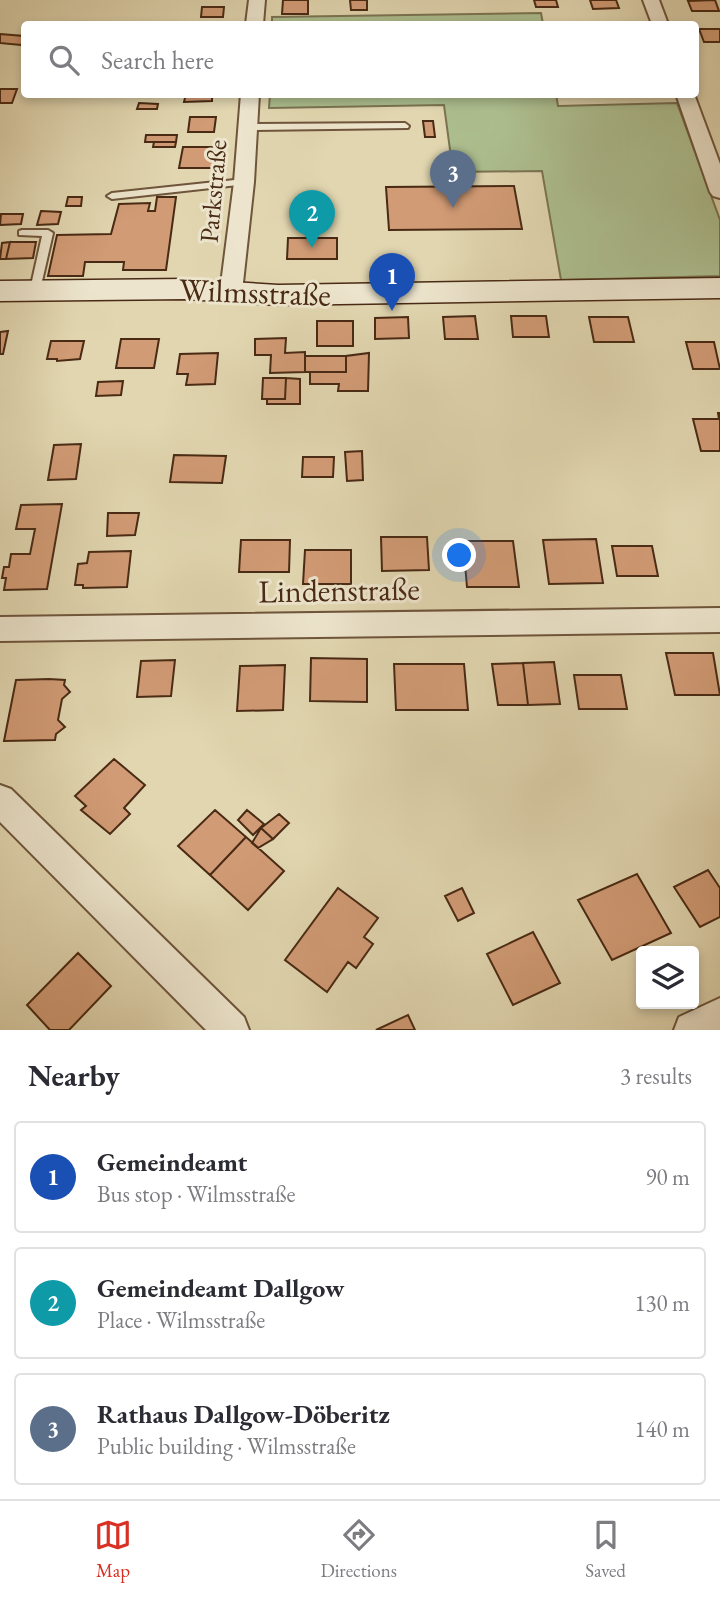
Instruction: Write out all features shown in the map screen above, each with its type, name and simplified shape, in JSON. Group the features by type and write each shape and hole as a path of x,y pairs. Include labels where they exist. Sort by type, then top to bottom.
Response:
{"street":[{"path":"255,21 257,0"},
{"path":"651,0 659,21"},
{"name":"Parkstraße","path":"231,292 244,182 250,98"},
{"path":"686,98 720,192"},
{"name":"Wilmsstraße","path":"0,290 186,289 278,295 720,288"},
{"name":"Lindenstraße","path":"0,629 720,620"},
{"path":"0,800 231,1030"},
{"path":"692,1030 720,1016"}],"lane":[{"path":"248,127 405,126"},
{"path":"112,196 244,182"},
{"path":"22,233 47,233 34,290"}],"green space":[{"path":"541,13 542,21 272,21 272,17"},
{"path":"270,98 557,98 558,106 677,103 720,220 720,276 561,280 542,171 453,172 444,105 269,108"}],"building":[{"path":"283,0 308,0 308,14 282,14"},
{"path":"350,0 367,0 367,10 351,10"},
{"path":"534,0 556,0 558,7 536,7"},
{"path":"590,0 616,0 619,8 593,9"},
{"path":"715,0 719,11 692,11 688,1"},
{"path":"202,7 224,7 223,17 201,17"},
{"path":"699,29 720,29 720,42 704,42"},
{"path":"0,34 21,36 21,45 0,43"},
{"path":"0,89 17,89 12,103 0,103"},
{"path":"185,98 212,98 212,101 184,102"},
{"path":"139,103 158,104 157,109 137,109"},
{"path":"190,117 216,117 214,132 188,132"},
{"path":"423,121 433,121 435,137 425,137"},
{"path":"146,135 177,135 176,142 145,142"},
{"path":"154,142 176,142 175,147 153,147"},
{"path":"183,147 217,147 214,168 179,168"},
{"path":"514,186 522,229 389,230 386,187"},
{"path":"68,197 82,197 81,206 66,206"},
{"path":"157,197 176,197 166,270 123,270 124,262 85,262 83,276 48,276 57,235 111,234 119,204 150,203 148,211 155,211"},
{"path":"41,211 61,212 58,224 37,225"},
{"path":"1,214 23,214 21,224 0,225"},
{"path":"288,238 337,238 337,259 287,259"},
{"path":"10,242 36,242 33,258 6,259"},
{"path":"10,242 6,259 0,259 2,243"},
{"path":"475,316 478,339 445,339 443,317"},
{"path":"511,316 546,316 549,337 513,337"},
{"path":"408,317 409,338 375,339 375,318"},
{"path":"589,317 628,317 634,342 594,342"},
{"path":"317,321 353,321 353,346 317,346"},
{"path":"8,331 3,354 0,354 0,332"},
{"path":"286,338 285,353 305,352 305,372 270,373 271,355 255,355 255,339"},
{"path":"121,339 159,339 154,368 116,368"},
{"path":"51,341 84,341 80,359 47,359"},
{"path":"686,342 714,342 720,369 693,369"},
{"path":"218,353 215,384 186,385 188,374 177,374 180,354"},
{"path":"369,353 368,391 338,391 339,384 310,384 310,372 346,372 346,356"},
{"path":"305,356 346,356 346,372 305,372"},
{"path":"263,378 286,378 285,399 262,399"},
{"path":"286,378 300,379 300,404 267,404 267,399 285,399"},
{"path":"123,381 121,395 96,396 98,382"},
{"path":"720,413 720,451 701,451 693,419 719,419"},
{"path":"81,444 76,479 48,480 54,445"},
{"path":"362,451 363,480 347,481 345,452"},
{"path":"174,455 226,456 222,483 170,482"},
{"path":"303,457 334,457 333,477 302,477"},
{"path":"62,504 47,589 4,590 4,567 9,567 11,554 30,554 35,529 16,529 21,505"},
{"path":"108,513 139,513 135,535 107,536"},
{"path":"381,537 427,537 429,570 382,571"},
{"path":"596,539 603,583 549,584 543,540"},
{"path":"241,540 290,540 289,572 239,572"},
{"path":"463,541 513,541 519,587 467,587"},
{"path":"612,546 652,546 658,576 617,576"},
{"path":"305,550 351,550 351,584 303,584"},
{"path":"131,551 127,587 83,588 83,585 75,585 78,564 87,563 89,552"},
{"path":"666,653 713,653 720,695 675,695"},
{"path":"311,658 367,659 367,702 310,701"},
{"path":"175,660 171,696 137,697 141,661"},
{"path":"554,662 560,704 528,705 523,663"},
{"path":"523,663 528,705 498,705 492,664"},
{"path":"394,664 464,664 468,710 396,710"},
{"path":"285,665 283,710 237,711 240,666"},
{"path":"574,675 621,675 627,709 579,709"},
{"path":"16,680 65,680 64,685 70,692 62,699 58,720 65,727 56,734 55,740 4,741"},
{"path":"114,759 145,785 124,808 130,814 110,834 81,810 86,806 75,796"},
{"path":"215,810 246,837 210,875 178,846"},
{"path":"247,810 264,824 253,835 238,820"},
{"path":"279,814 289,823 273,839 261,828"},
{"path":"261,828 273,839 258,848 252,843"},
{"path":"246,837 284,871 248,910 210,875"},
{"path":"708,870 720,888 720,917 700,927 674,887"},
{"path":"637,874 671,933 643,946 636,946 636,949 612,960 578,900"},
{"path":"338,888 378,918 364,937 373,944 356,968 348,962 327,992 285,960"},
{"path":"462,888 474,913 458,921 445,896"},
{"path":"533,932 560,983 513,1005 487,954"},
{"path":"78,953 111,986 69,1030 50,1030 27,1005"},
{"path":"408,1015 415,1030 376,1030"}],"place":[{"name":"Rathaus Dallgow-Döberitz","path":"453,208"},
{"name":"Gemeindeamt Dallgow","path":"312,248"},
{"name":"Gemeindeamt","path":"392,311"}]}
